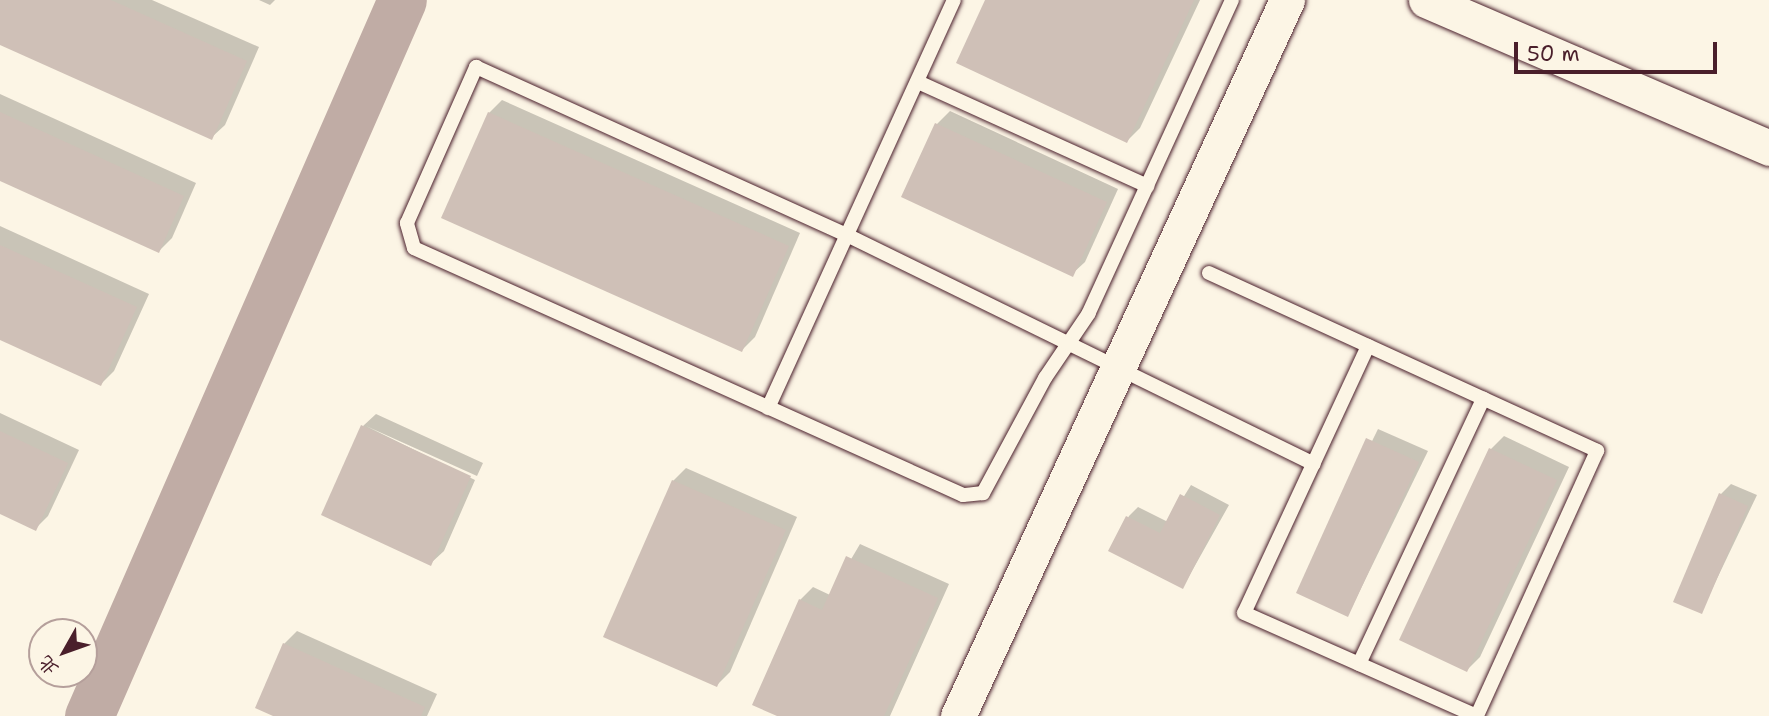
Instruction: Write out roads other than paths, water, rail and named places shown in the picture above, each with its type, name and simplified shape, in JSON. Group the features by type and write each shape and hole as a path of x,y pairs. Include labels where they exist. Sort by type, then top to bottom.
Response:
{"street":[{"path":"958,716 1287,0"},
{"path":"1426,0 1769,148"}],"lane":[{"path":"768,408 849,236 954,0"},
{"path":"1232,0 1089,313 1045,378 983,493 963,495 414,248 407,223 476,68 849,236 1118,368 1314,464"},
{"path":"918,82 1147,186"},
{"path":"1209,273 1597,451 1477,716 1244,613 1368,346"},
{"path":"1359,664 1483,399"}],"waterway":[{"path":"89,716 402,0"}]}
